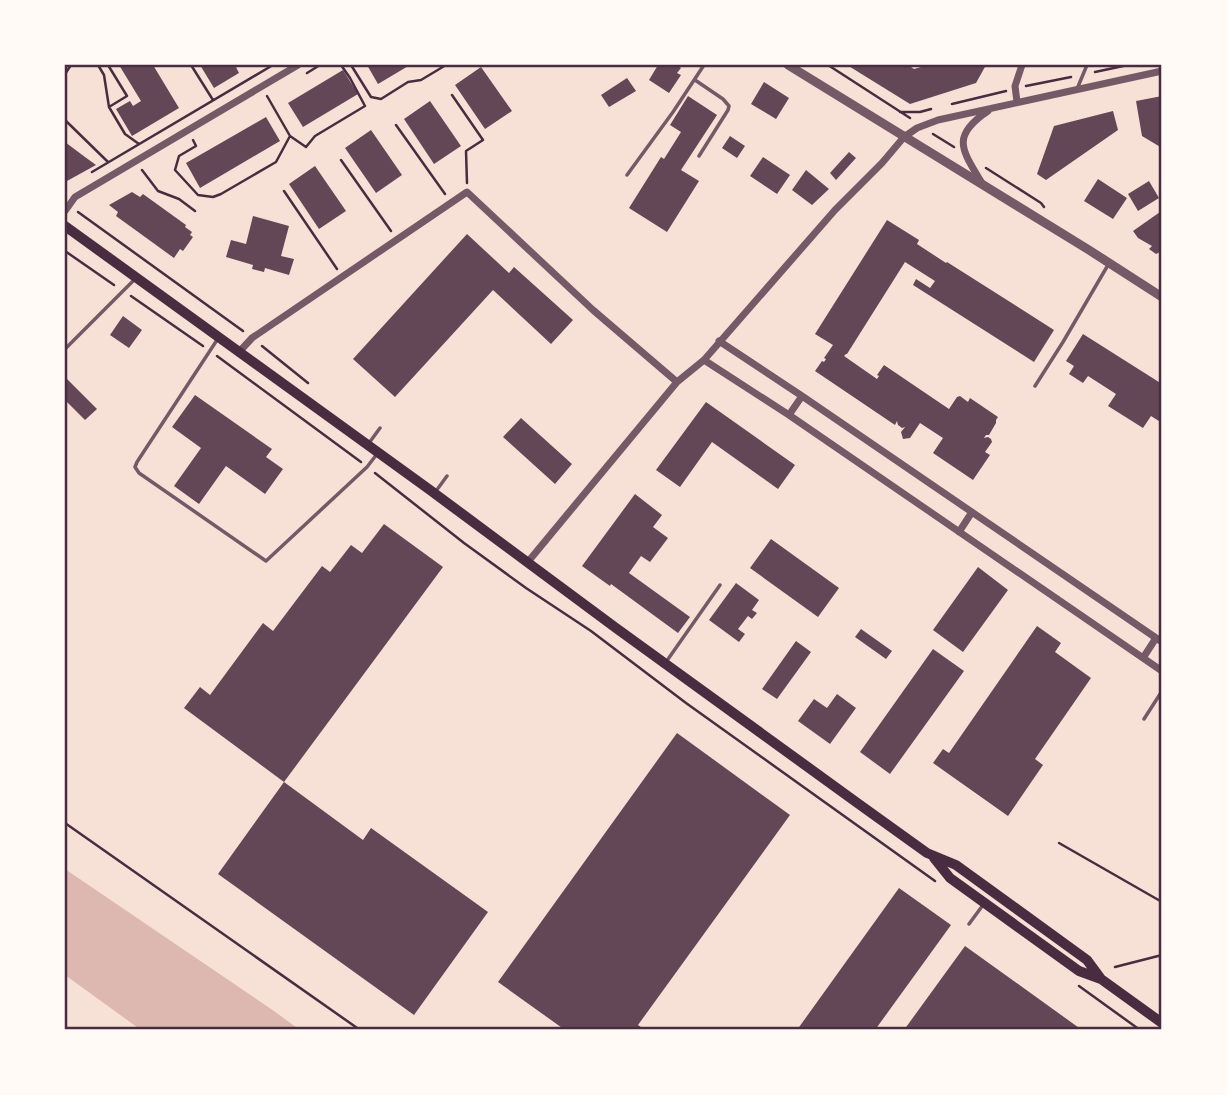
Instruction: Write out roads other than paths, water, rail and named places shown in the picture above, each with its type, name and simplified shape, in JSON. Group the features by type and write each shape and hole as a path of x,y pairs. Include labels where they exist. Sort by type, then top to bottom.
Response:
{"main road":[{"path":"65,226 435,493 664,664 932,856 956,865 995,887 1087,960 1101,979"},
{"path":"932,856 950,878 984,903 1079,971 1101,979 1162,1023"}],"street":[{"path":"67,208 75,197 298,65"},
{"path":"788,65 1162,298"},
{"path":"1017,102 1015,86 1022,65"},
{"path":"527,563 677,382 704,360 835,210 904,137 926,123 1162,71"},
{"path":"983,185 964,149 964,133 976,118 992,107"},
{"path":"239,352 251,338 467,192 593,310 677,382"},
{"path":"719,341 1159,640 1143,658"},
{"path":"704,360 789,415 1162,671"},
{"path":"789,415 802,396"},
{"path":"959,532 972,512"}],"lane":[{"path":"627,175 704,65"},
{"path":"1077,90 1087,65"},
{"path":"695,80 723,99 729,108 699,156"},
{"path":"1035,386 1109,263"},
{"path":"65,349 136,277"},
{"path":"219,338 136,462 135,467 139,473 266,562 368,467 378,453"},
{"path":"367,445 380,428"},
{"path":"435,493 447,476"},
{"path":"664,664 720,585"},
{"path":"1144,719 1162,691"},
{"path":"969,924 984,903"}]}
